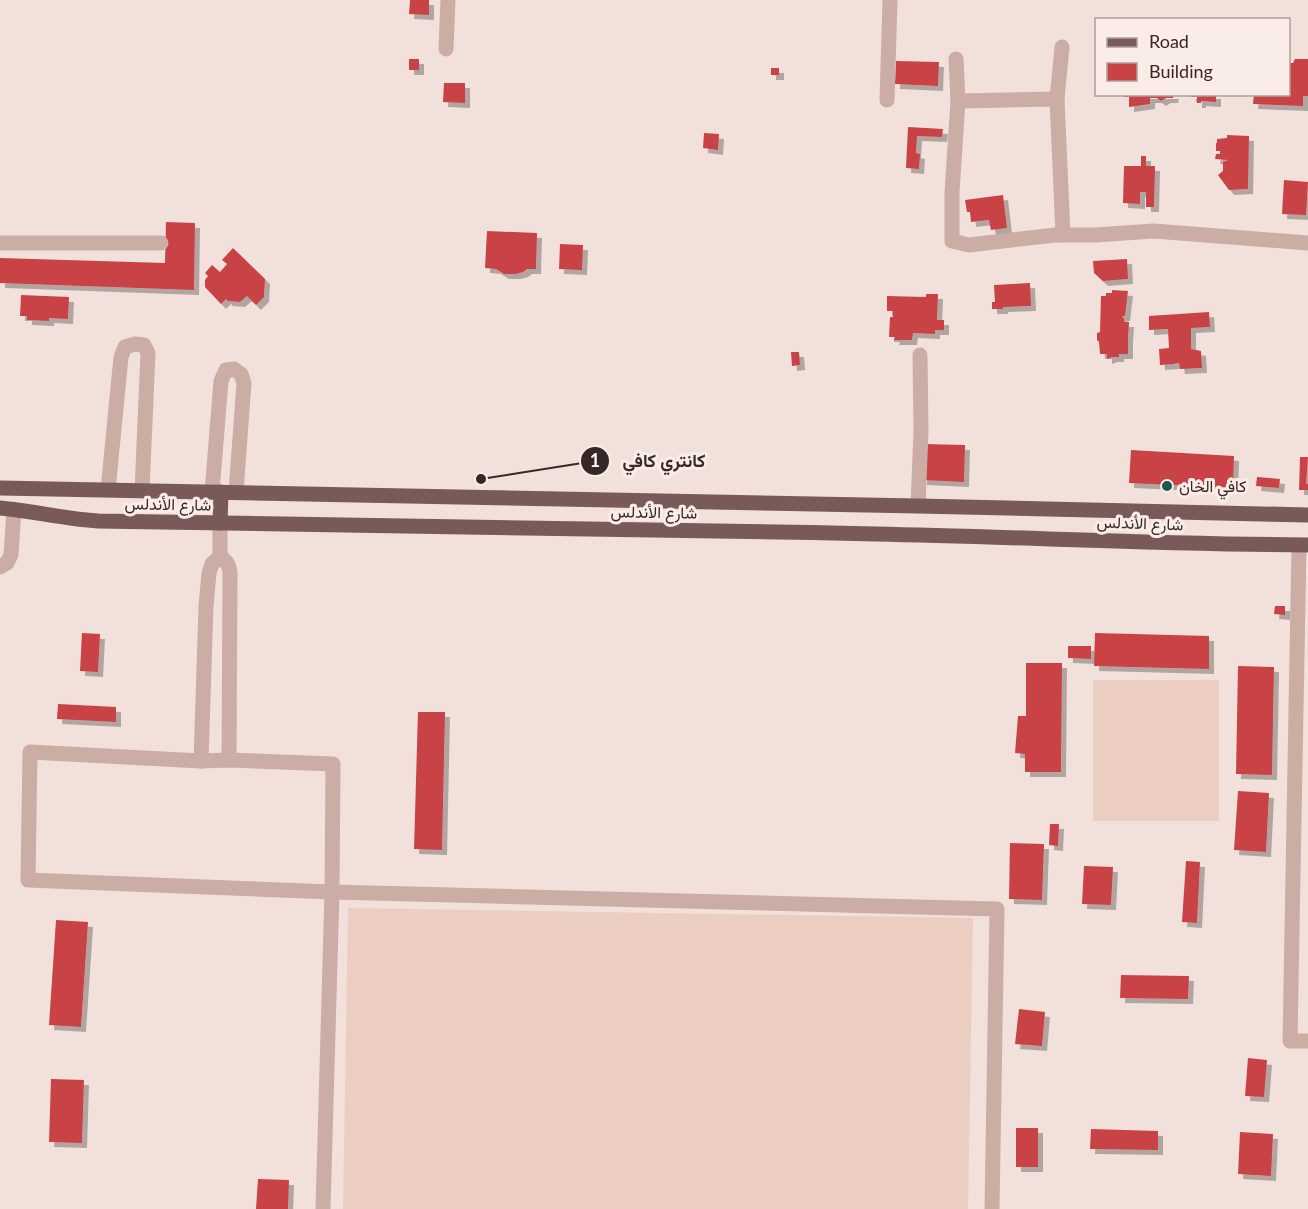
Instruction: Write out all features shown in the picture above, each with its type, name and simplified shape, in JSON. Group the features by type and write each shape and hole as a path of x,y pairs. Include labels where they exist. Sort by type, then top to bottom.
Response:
{"main road":[{"name":"شارع الأندلس","path":"0,488 1308,515"},
{"path":"220,524 223,492"},
{"name":"شارع الأندلس","path":"7,508 77,519 220,524 878,534 1304,545"}],"street":[{"path":"447,49 448,0"},
{"path":"887,100 890,0"},
{"path":"1062,47 1058,99 1063,236"},
{"path":"956,59 958,101 952,192 952,241 969,245 1063,236 1154,231 1308,243"},
{"path":"958,101 1058,99"},
{"path":"0,243 161,243"},
{"path":"108,490 121,357 124,347 135,344 144,345 148,353 142,491"},
{"path":"918,506 921,431 920,355"},
{"path":"234,369 241,374 244,383 223,492 221,381 226,370 234,369"},
{"path":"0,567 7,563 11,555 7,508"},
{"path":"201,761 206,606 209,573 212,564 220,556 220,524"},
{"path":"1304,545 1290,1041 1308,1041"},
{"path":"220,556 226,561 230,572 229,760"},
{"path":"323,1209 332,892 333,764 201,761 30,752 28,880 332,892 997,909 992,1209"}],"shaded area":[{"path":"1093,680 1219,680 1219,821 1093,821"},
{"path":"348,908 973,918 968,1209 343,1209"}],"building":[{"path":"410,0 429,0 429,15 409,14"},
{"path":"409,59 419,59 419,70 409,70"},
{"path":"1295,59 1308,59 1308,96 1303,96 1303,106 1253,104 1254,96 1290,96 1290,63 1293,63"},
{"path":"896,61 939,62 938,86 895,84"},
{"path":"771,68 779,68 779,75 771,75"},
{"path":"444,83 465,83 465,103 443,102"},
{"path":"1174,96 1161,101 1157,98 1150,98 1150,104 1129,107 1129,97 1124,97"},
{"path":"1216,96 1216,102 1197,103 1197,97 1191,97"},
{"path":"908,127 943,129 942,137 917,136 916,153 920,154 919,169 906,168"},
{"path":"704,133 719,134 718,150 703,148"},
{"path":"1227,135 1249,136 1248,189 1229,190 1218,175 1223,171 1223,162 1228,160 1215,159 1216,154 1220,154 1220,151 1216,151 1216,143 1217,139 1227,138"},
{"path":"1141,156 1146,156 1146,166 1155,166 1154,207 1146,207 1146,192 1140,192 1140,204 1123,203 1124,166 1141,166"},
{"path":"1284,180 1308,182 1306,215 1282,214"},
{"path":"1003,195 1007,228 991,230 989,220 971,222 965,200"},
{"path":"166,222 195,223 194,290 0,283 0,258 165,263"},
{"path":"487,231 537,233 536,269 527,269 516,274 504,274 496,269 485,268"},
{"path":"560,244 583,245 582,270 559,269"},
{"path":"233,248 265,279 264,297 256,305 247,296 240,302 226,299 221,304 205,287 205,280 208,276 205,273 212,265 220,272 227,264 222,260"},
{"path":"1127,259 1128,279 1103,281 1094,273 1093,261"},
{"path":"1030,283 1031,306 992,309 992,302 995,302 994,285"},
{"path":"1112,290 1128,291 1125,316 1122,316 1124,322 1129,322 1128,354 1119,354 1119,357 1108,359 1107,354 1100,354 1097,333 1100,332 1101,296 1112,293"},
{"path":"926,294 938,294 937,320 944,320 944,330 935,330 935,334 913,333 912,340 894,340 895,337 889,337 890,317 893,317 893,311 887,311 887,296 926,297"},
{"path":"21,295 69,297 68,319 27,320 27,316 20,316"},
{"path":"1209,312 1210,327 1191,328 1191,349 1201,351 1202,368 1180,369 1179,363 1160,365 1159,349 1169,348 1168,329 1149,330 1149,316"},
{"path":"791,352 799,352 800,365 792,366"},
{"path":"923,444 965,445 964,482 922,480"},
{"path":"1131,450 1234,456 1233,488 1129,483"},
{"path":"1300,457 1308,457 1306,484 1308,484 1308,490 1299,490"},
{"path":"1257,477 1280,479 1279,488 1256,486"},
{"path":"1275,606 1285,606 1285,615 1274,614"},
{"path":"82,633 100,634 98,672 80,671"},
{"path":"1095,633 1209,636 1209,669 1094,666"},
{"path":"1068,646 1091,646 1091,659 1068,658"},
{"path":"1026,663 1062,663 1061,772 1025,772 1025,754 1015,753 1018,716 1026,716"},
{"path":"1238,666 1274,667 1272,775 1236,774"},
{"path":"58,704 116,707 116,722 57,719"},
{"path":"418,712 445,712 442,850 414,849"},
{"path":"1238,791 1269,793 1266,852 1234,850"},
{"path":"1050,824 1059,824 1058,846 1049,845"},
{"path":"1010,843 1044,844 1042,900 1009,899"},
{"path":"1186,861 1200,862 1197,923 1182,922"},
{"path":"1084,866 1113,867 1111,905 1082,904"},
{"path":"56,920 88,922 81,1027 49,1025"},
{"path":"1121,975 1189,976 1188,999 1120,998"},
{"path":"1019,1009 1045,1012 1042,1046 1015,1044"},
{"path":"1248,1058 1267,1060 1264,1097 1245,1096"},
{"path":"51,1079 84,1080 82,1143 49,1142"},
{"path":"1016,1128 1038,1128 1038,1167 1016,1167"},
{"path":"1091,1129 1158,1131 1158,1150 1090,1149"},
{"path":"1240,1132 1273,1134 1271,1176 1238,1174"},
{"path":"258,1179 289,1180 288,1209 256,1209"}],"place":[{"name":"كانتري كافي","path":"481,479"},
{"name":"كافي الخان","path":"1167,486"}]}
